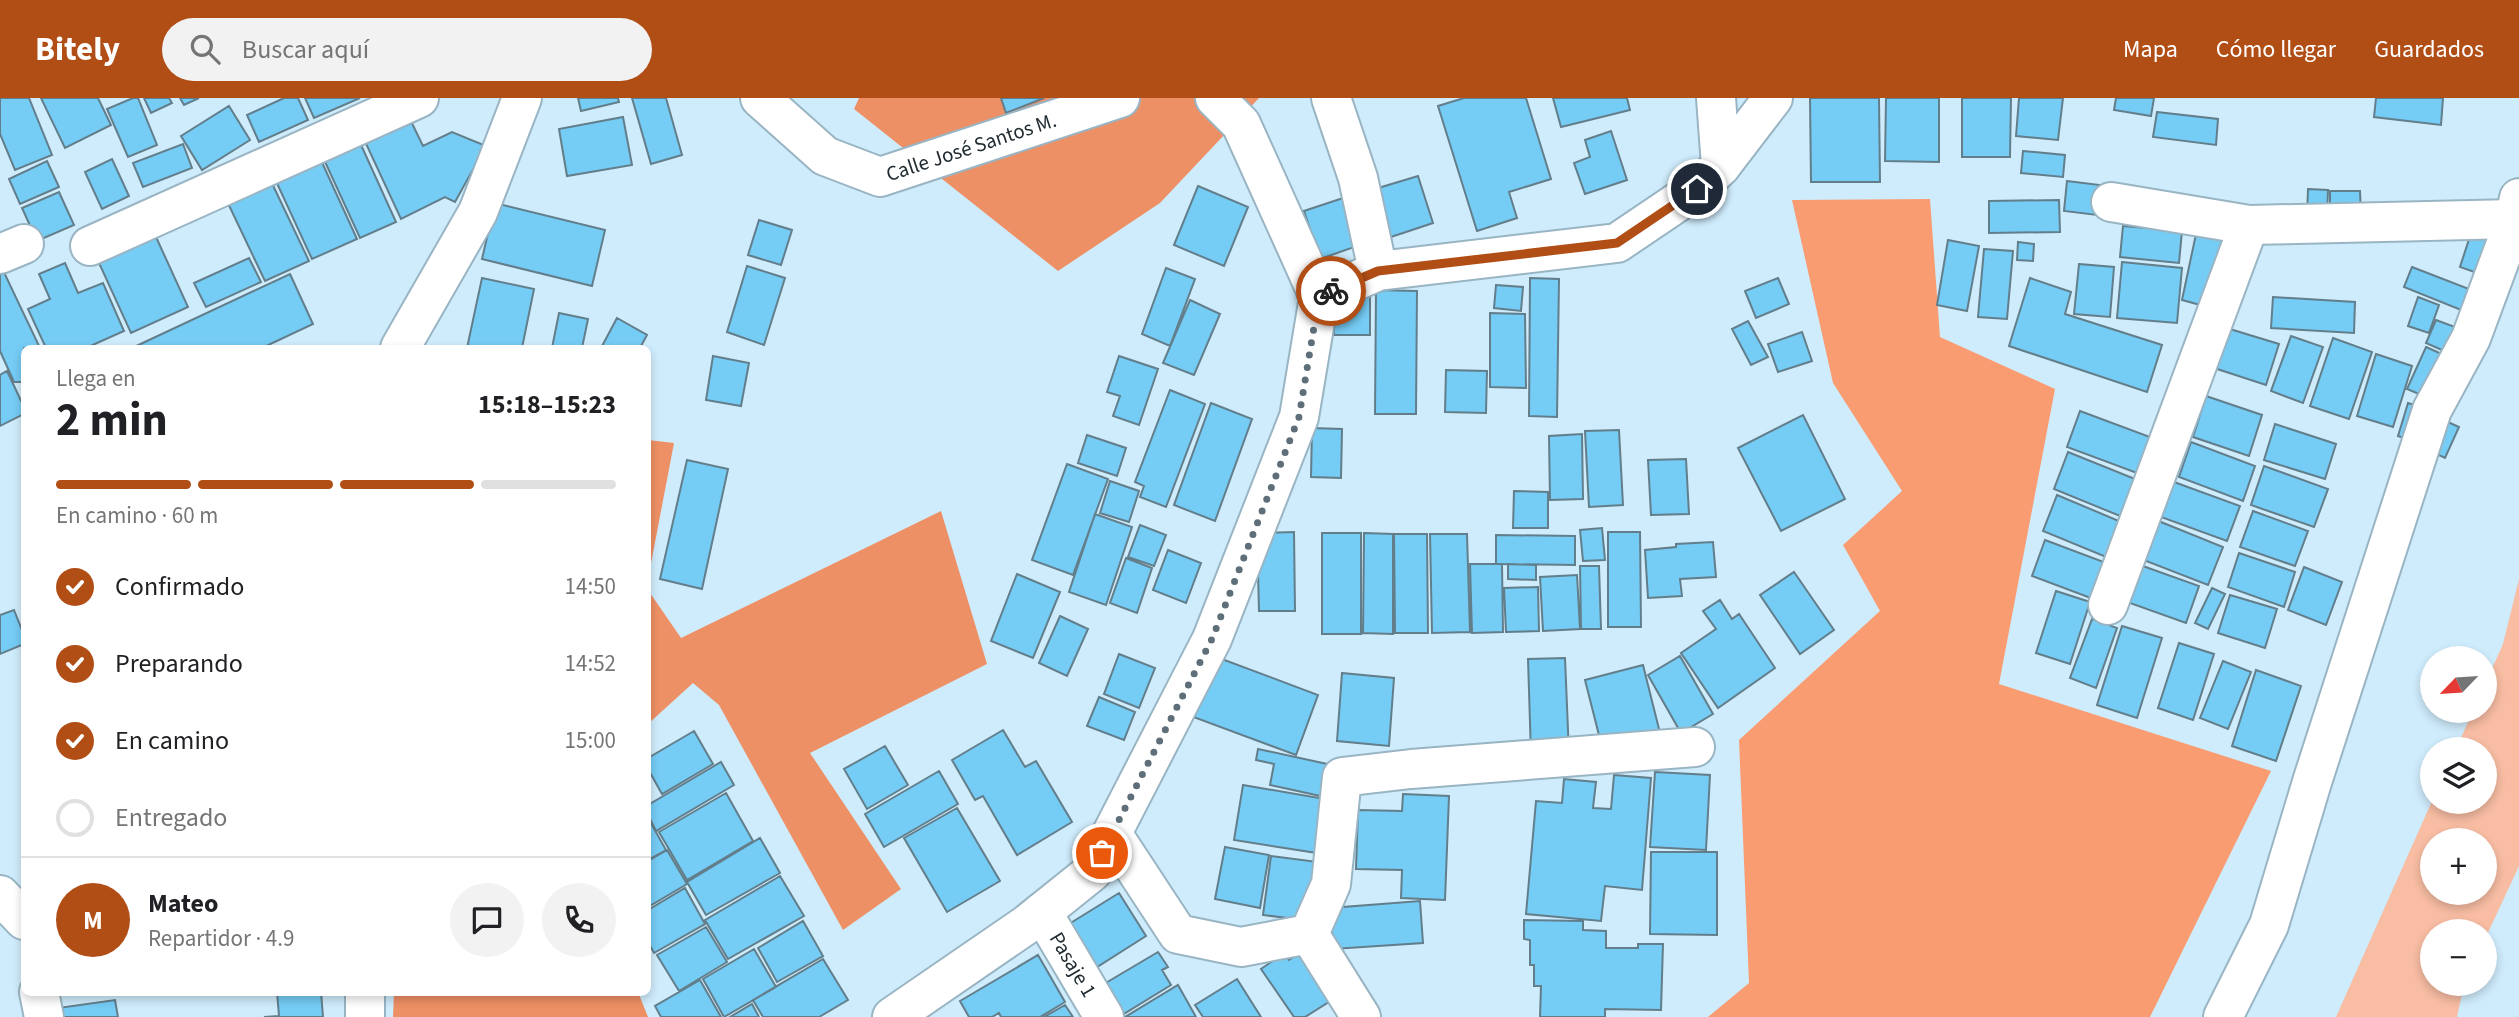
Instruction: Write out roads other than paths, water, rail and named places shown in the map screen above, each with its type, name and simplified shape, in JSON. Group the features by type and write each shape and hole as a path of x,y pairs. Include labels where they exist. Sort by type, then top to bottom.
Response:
{"street":[{"path":"90,246 419,98"},
{"path":"402,345 478,212 522,98"},
{"name":"Calle José Santos M.","path":"760,98 825,156 880,177 1120,98"},
{"path":"892,1017 1041,912 1092,872 1212,639 1299,417 1319,297 1241,124 1215,98"},
{"path":"1331,98 1358,178 1378,271"},
{"path":"1716,98 1721,166"},
{"path":"1319,297 1378,271 1617,243 1697,189 1721,166 1773,98"},
{"path":"2111,202 2249,225 2517,209 2471,338 2432,410 2312,782 2269,925 2222,1017"},
{"path":"2108,604 2249,225"},
{"path":"1309,934 1331,884 1342,777 1410,769 1695,747"},
{"path":"1113,835 1178,934 1241,947 1309,934"},
{"path":"0,895 21,917"},
{"name":"Pasaje 1","path":"1041,912 1104,1017"},
{"path":"1309,934 1361,1017"},
{"path":"40,996 44,1017"},
{"path":"365,996 365,1017"}]}
